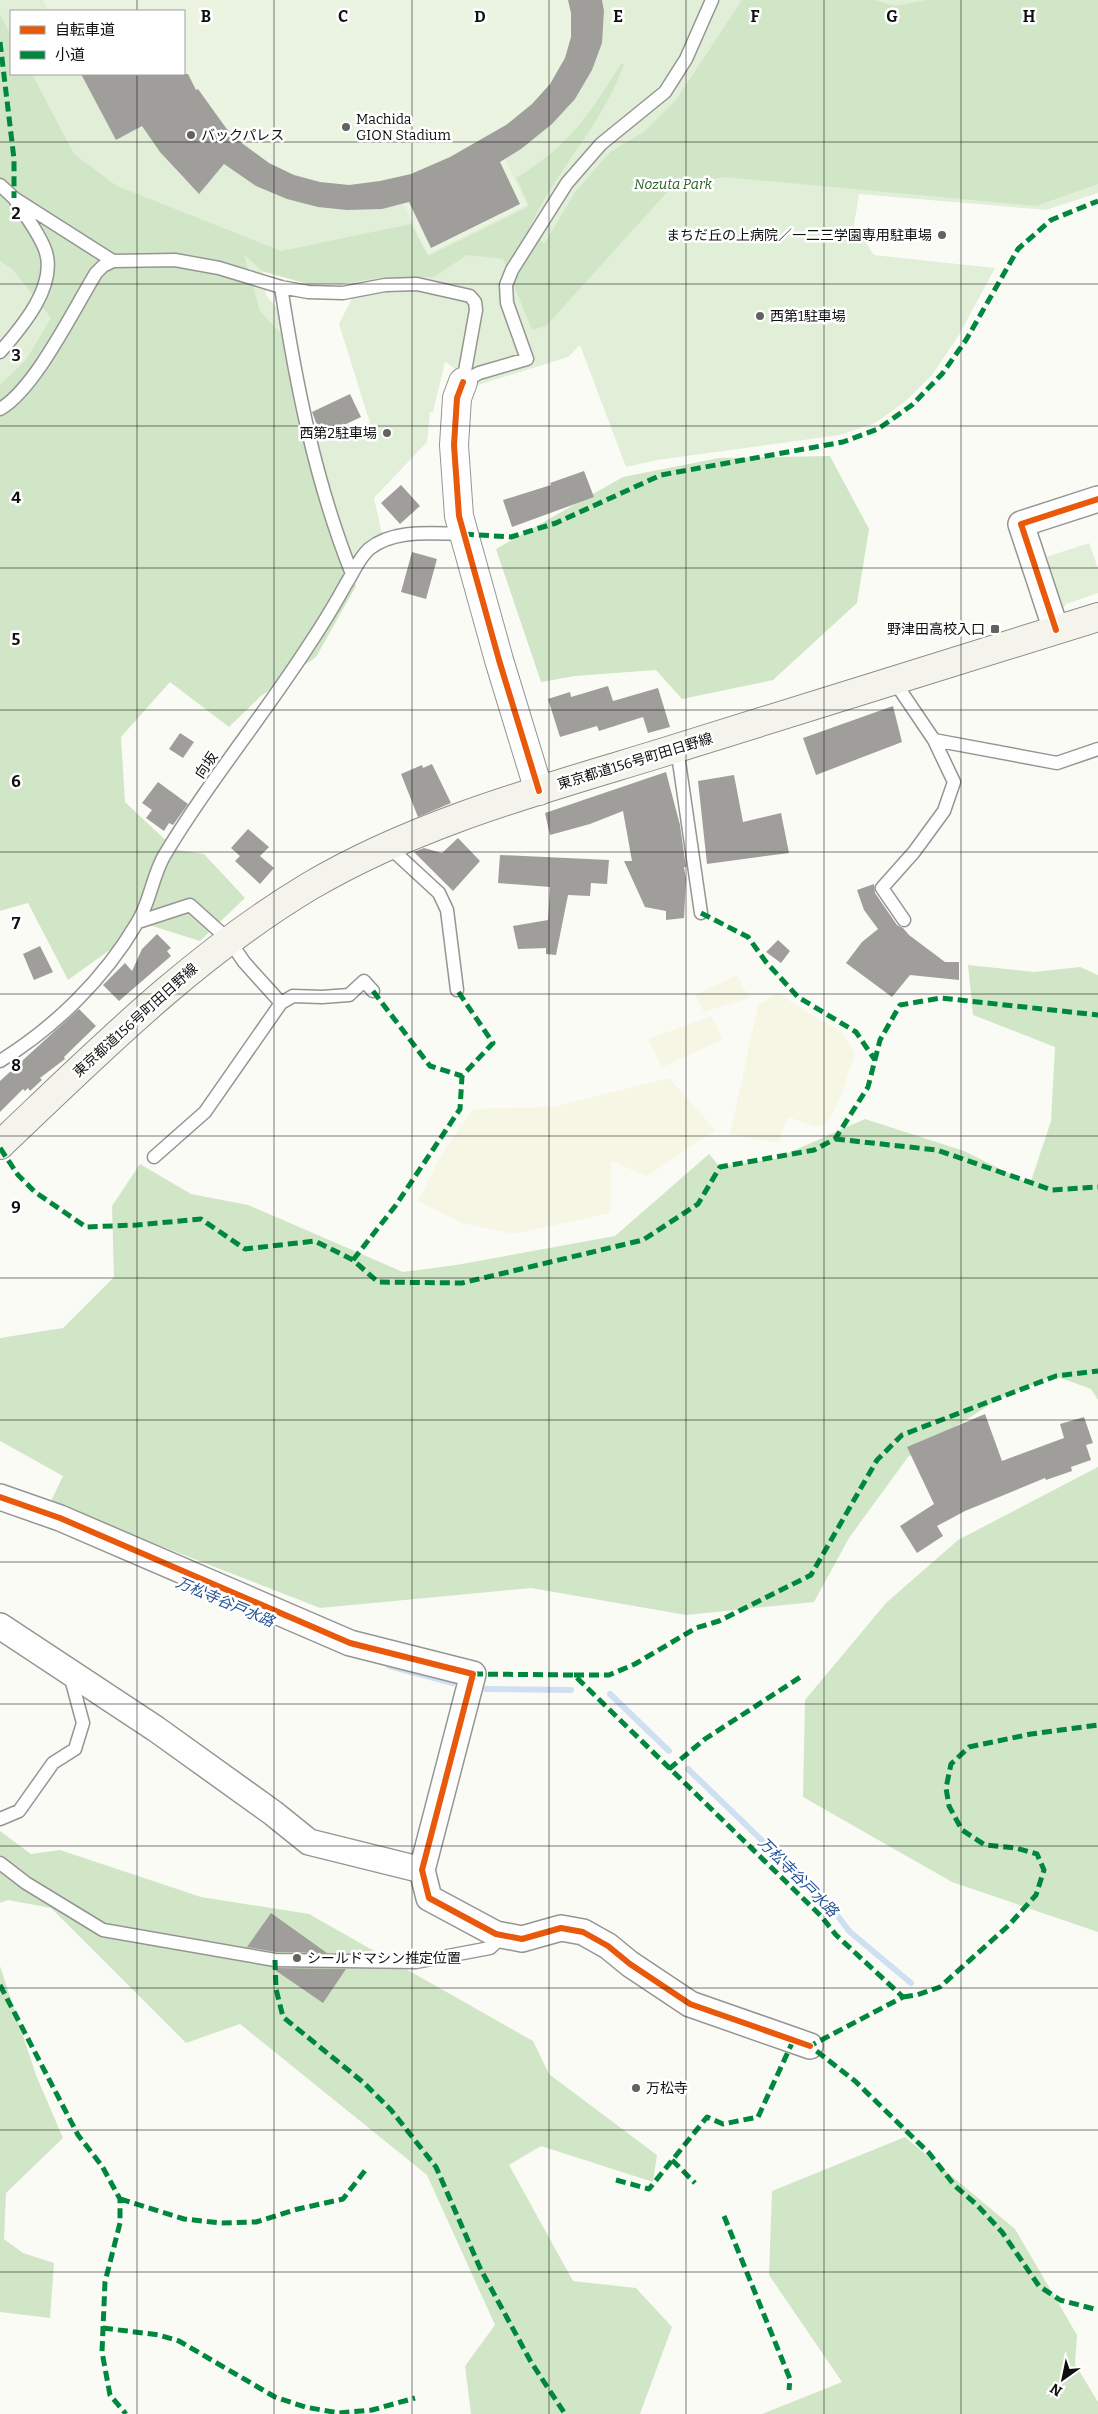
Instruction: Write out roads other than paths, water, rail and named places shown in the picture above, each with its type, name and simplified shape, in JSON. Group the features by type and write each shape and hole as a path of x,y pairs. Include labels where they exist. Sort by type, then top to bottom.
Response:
{"main road":[{"name":"東京都道156号町田日野線","path":"3,1135 161,993 229,940 313,884 388,846 431,828 539,791 1098,617"}],"street":[{"path":"463,382 457,398 454,445 459,516 499,660 539,791"},
{"path":"1056,630 1021,524 1082,499"},
{"path":"0,1497 60,1518 350,1643 473,1674 422,1870 429,1898 496,1934 522,1939 561,1928 583,1932 608,1946 630,1964 690,2004 810,2046"},
{"path":"0,1626 156,1728 274,1813 309,1842 422,1870"}],"lane":[{"path":"463,382 479,373 526,359 507,302 506,285 512,270 566,183 601,144 665,92 686,59 712,0"},
{"path":"0,185 14,198 113,261"},
{"path":"0,352 27,317 39,297 48,269 45,248 14,198"},
{"path":"0,409 21,392 39,368 96,272 113,261 175,260 220,268 281,287 308,292 343,293 384,285 417,284 470,296 475,302 476,310 463,382"},
{"path":"281,287 295,374 312,449 334,530 352,574"},
{"name":"向坂","path":"0,1061 22,1047 76,1000 103,972 138,922 163,858 231,755 320,630 352,574 369,549 385,540 402,535 422,533 464,534"},
{"path":"894,681 934,740 954,782 944,811 914,852 882,888 904,920"},
{"path":"934,740 1057,763 1098,749"},
{"path":"677,748 701,913"},
{"path":"388,846 439,893 447,910 457,990"},
{"path":"138,922 190,905 229,940 244,962 282,1003"},
{"path":"154,1157 205,1112 282,1003 293,996 322,997 349,994 364,980 373,991"},
{"path":"0,1819 19,1811 53,1763 75,1749 83,1723 69,1670"},
{"path":"0,1863 26,1882 103,1930 275,1960 416,1962 490,1948 504,1935"}],"waterway":[{"name":"万松寺谷戸水路","path":"389,1666 453,1683"},
{"name":"万松寺谷戸水路","path":"486,1689 571,1690"},
{"name":"万松寺谷戸水路","path":"610,1694 669,1751"},
{"name":"万松寺谷戸水路","path":"688,1769 830,1906 850,1932 911,1983"}],"place":[{"name":"Machida GION Stadium","path":"346,127"},
{"name":"バックパレス","path":"191,135"},
{"name":"まちだ丘の上病院／一二三学園専用駐車場","path":"942,235"},
{"name":"西第1駐車場","path":"760,316"},
{"name":"西第2駐車場","path":"387,433"},
{"name":"野津田高校入口","path":"995,629"},
{"name":"シールドマシン推定位置","path":"297,1958"},
{"name":"万松寺","path":"636,2088"}],"park label":[{"name":"Nozuta Park","path":"673,184"}]}
